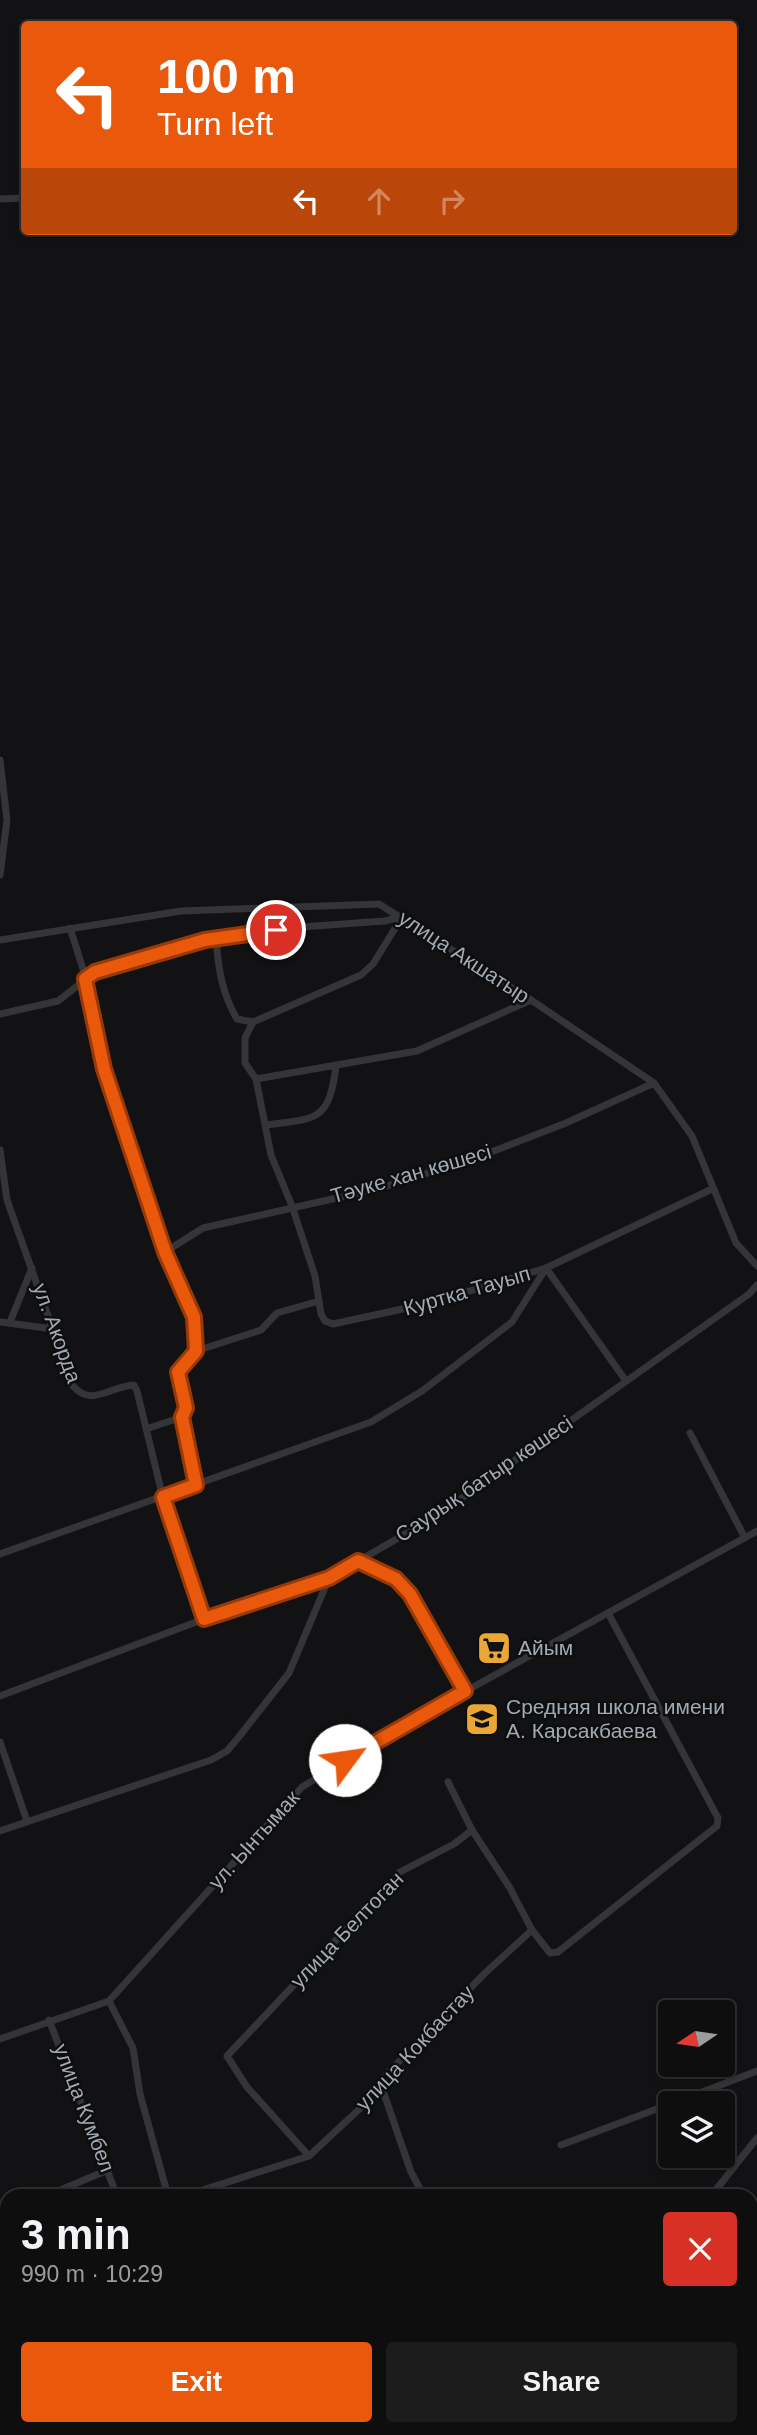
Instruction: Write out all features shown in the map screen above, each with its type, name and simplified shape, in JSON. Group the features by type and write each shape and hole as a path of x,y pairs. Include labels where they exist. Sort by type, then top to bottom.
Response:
{"street":[{"path":"0,199 21,198"},
{"path":"0,760 7,820 0,875"},
{"name":"улица Акшатыр","path":"0,940 181,911 379,904 531,1000 654,1083 692,1136 736,1243 757,1266"},
{"path":"216,938 219,969 229,1005 237,1019 253,1022 361,975 373,964 402,917"},
{"path":"0,1014 58,1001 95,972 216,938 260,930 384,921 402,917"},
{"path":"70,929 85,979 104,1069 165,1252 194,1317 196,1351"},
{"path":"256,1079 336,1066 373,1056 397,1056 417,1051 531,1000"},
{"path":"196,1485 182,1417 186,1408 178,1372 196,1351 261,1329 277,1313 319,1301 316,1276 271,1155 256,1079 245,1063 244,1038 253,1022"},
{"path":"267,1125 317,1117 327,1105 336,1066"},
{"name":"Тәуке хан көшесі","path":"165,1252 203,1228 381,1188 481,1156 566,1124 654,1083"},
{"name":"ул. Акорда","path":"0,1150 7,1200 73,1386 82,1396 90,1397 134,1385 163,1497 204,1619"},
{"name":"Куртка Тауып","path":"319,1301 325,1321 333,1324 430,1303 545,1268 712,1189"},
{"path":"10,1322 33,1267"},
{"path":"0,1553 371,1422 422,1391 512,1322 545,1268 626,1381"},
{"name":"Саурық батыр көшесі","path":"0,1696 204,1619 329,1578 438,1515 750,1294 757,1285"},
{"path":"0,1322 53,1329"},
{"path":"146,1429 182,1417"},
{"path":"690,1433 745,1538"},
{"name":"ул. Ынтымак","path":"109,2001 302,1787 465,1691 757,1531"},
{"path":"358,1561 396,1579 410,1594 465,1691"},
{"path":"0,1831 211,1759 227,1751 289,1673 329,1578"},
{"path":"448,1782 472,1830 510,1888 532,1930 550,1953 558,1952 717,1826 718,1818 608,1613"},
{"path":"0,1742 27,1821"},
{"name":"улица Белтоган","path":"309,2156 257,2099 227,2056 400,1872 454,1844 472,1830"},
{"name":"улица Кокбастау","path":"206,2189 309,2156 382,2088 385,2076 484,1974 532,1930"},
{"path":"0,2039 109,2001 133,2048 140,2094 166,2189"},
{"name":"улица Кумбел","path":"50,2020 115,2189"},
{"path":"705,2091 757,2071"},
{"path":"382,2088 411,2172 420,2189"},
{"path":"561,2145 658,2109"},
{"path":"717,2189 757,2138"},
{"path":"63,2189 108,2170"}],"place":[{"name":"Айым","path":"494,1648"},
{"name":"Средняя школа имени А. Карсакбаева","path":"482,1719"}],"route":[{"path":"276,930 260,930 205,940 95,972 85,979 104,1069 165,1252 185,1302 194,1317 196,1351 178,1372 186,1408 182,1417 196,1485 163,1497 204,1619 329,1578 358,1561 376,1567 396,1579 410,1594 465,1691 345,1760"}]}
